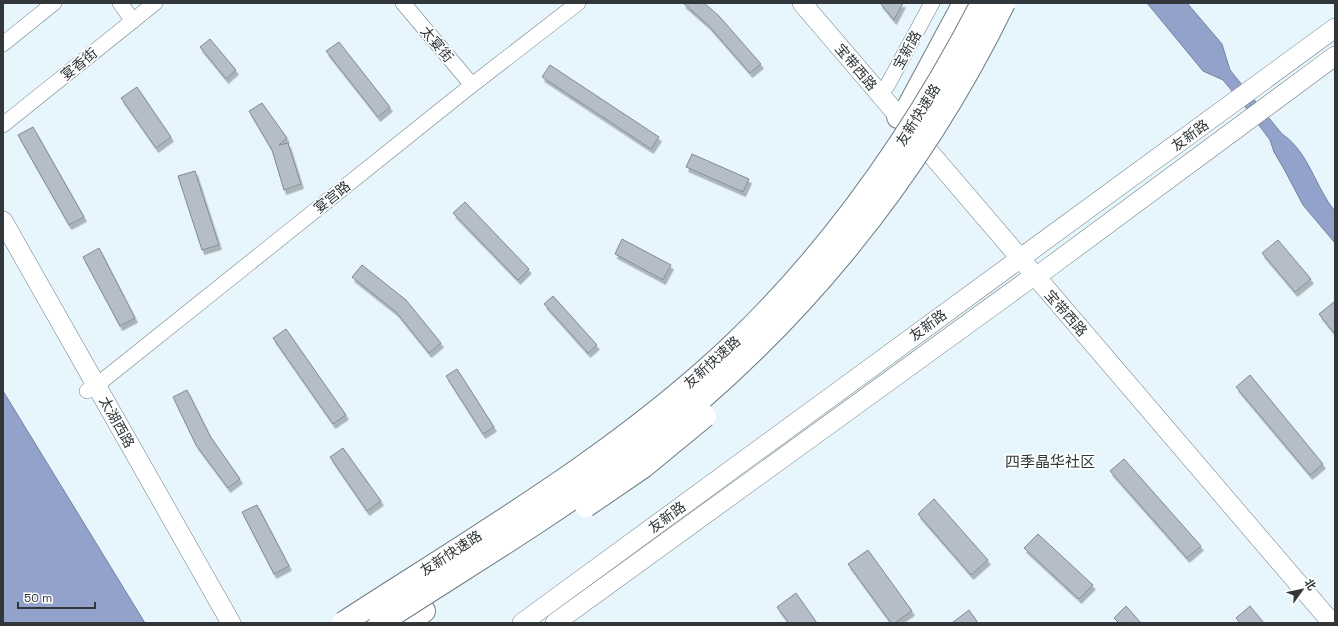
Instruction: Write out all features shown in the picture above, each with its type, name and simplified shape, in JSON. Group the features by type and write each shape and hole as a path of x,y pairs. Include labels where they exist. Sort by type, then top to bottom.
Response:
{"highway":[{"path":"902,113 964,3"},
{"name":"友新快速路","path":"343,623 585,465 661,407 734,344 812,262 858,204 923,110 982,3"},
{"name":"友新快速路","path":"380,623 595,483 709,393 783,321 825,276 869,222 904,175 938,123 980,50 1004,3"},
{"path":"406,623 614,488 698,422 746,377 810,310 819,299 869,222"}],"main road":[{"name":"宝带西路","path":"802,3 882,90 1024,256 1335,609"},
{"name":"宝带西路","path":"817,3 882,90"},
{"name":"友新路","path":"522,623 1335,28"},
{"name":"友新路","path":"555,623 1039,273 1335,56"},
{"name":"太湖西路","path":"3,220 218,623"},
{"name":"太湖西路","path":"3,244 92,388 231,623"},
{"name":"宝带西路","path":"1039,273 1332,623"}],"street":[{"path":"3,44 54,3"},
{"path":"120,3 133,21"},
{"name":"宴香街","path":"3,125 155,3"},
{"name":"太宴街","path":"403,3 472,84"},
{"name":"宴宫路","path":"92,388 472,84 578,3"},
{"name":"宝新路","path":"882,90 932,3"}],"water":[{"path":"1147,3 1187,3 1222,44 1230,70 1282,134 1299,150 1328,202 1335,211 1335,243 1303,205 1274,152 1270,140 1247,109 1223,80 1203,71"},
{"path":"3,391 145,623 3,623"}],"building":[{"path":"683,3 704,3 719,16 761,64 750,73 708,25"},
{"path":"880,3 903,3 894,20"},
{"path":"210,39 236,70 226,79 200,47"},
{"path":"339,42 390,107 378,117 326,51"},
{"path":"550,65 659,137 651,149 542,77"},
{"path":"137,87 171,137 156,148 121,98"},
{"path":"262,103 287,138 279,145 288,143 301,184 284,190 272,150 249,111"},
{"path":"33,127 84,217 69,225 18,135"},
{"path":"692,154 749,179 743,192 686,167"},
{"path":"195,171 219,245 202,250 178,176"},
{"path":"465,202 529,269 518,280 453,213"},
{"path":"622,239 671,265 663,280 615,254"},
{"path":"1278,240 1311,279 1295,292 1262,253"},
{"path":"99,248 135,318 120,326 83,257"},
{"path":"362,265 406,300 441,343 429,353 396,312 352,277"},
{"path":"553,296 597,345 588,353 544,304"},
{"path":"1334,302 1335,303 1335,334 1319,314"},
{"path":"286,329 346,415 333,424 273,338"},
{"path":"457,369 494,427 483,434 446,376"},
{"path":"1250,375 1323,464 1310,475 1236,387"},
{"path":"187,390 210,436 240,479 228,488 196,445 173,397"},
{"path":"343,448 381,501 367,511 330,457"},
{"path":"1124,459 1201,546 1187,558 1110,471"},
{"path":"934,499 988,560 971,575 918,514"},
{"path":"257,505 289,566 274,574 242,512"},
{"path":"1038,534 1093,585 1079,599 1024,548"},
{"path":"868,550 912,611 895,623 891,623 848,564"},
{"path":"796,593 817,623 789,623 777,607"},
{"path":"1126,606 1141,623 1119,623 1114,618"},
{"path":"1250,606 1264,623 1240,623 1236,618"},
{"path":"969,610 978,623 952,623"}],"district":[{"name":"四季晶华社区","path":"1050,462"}]}
